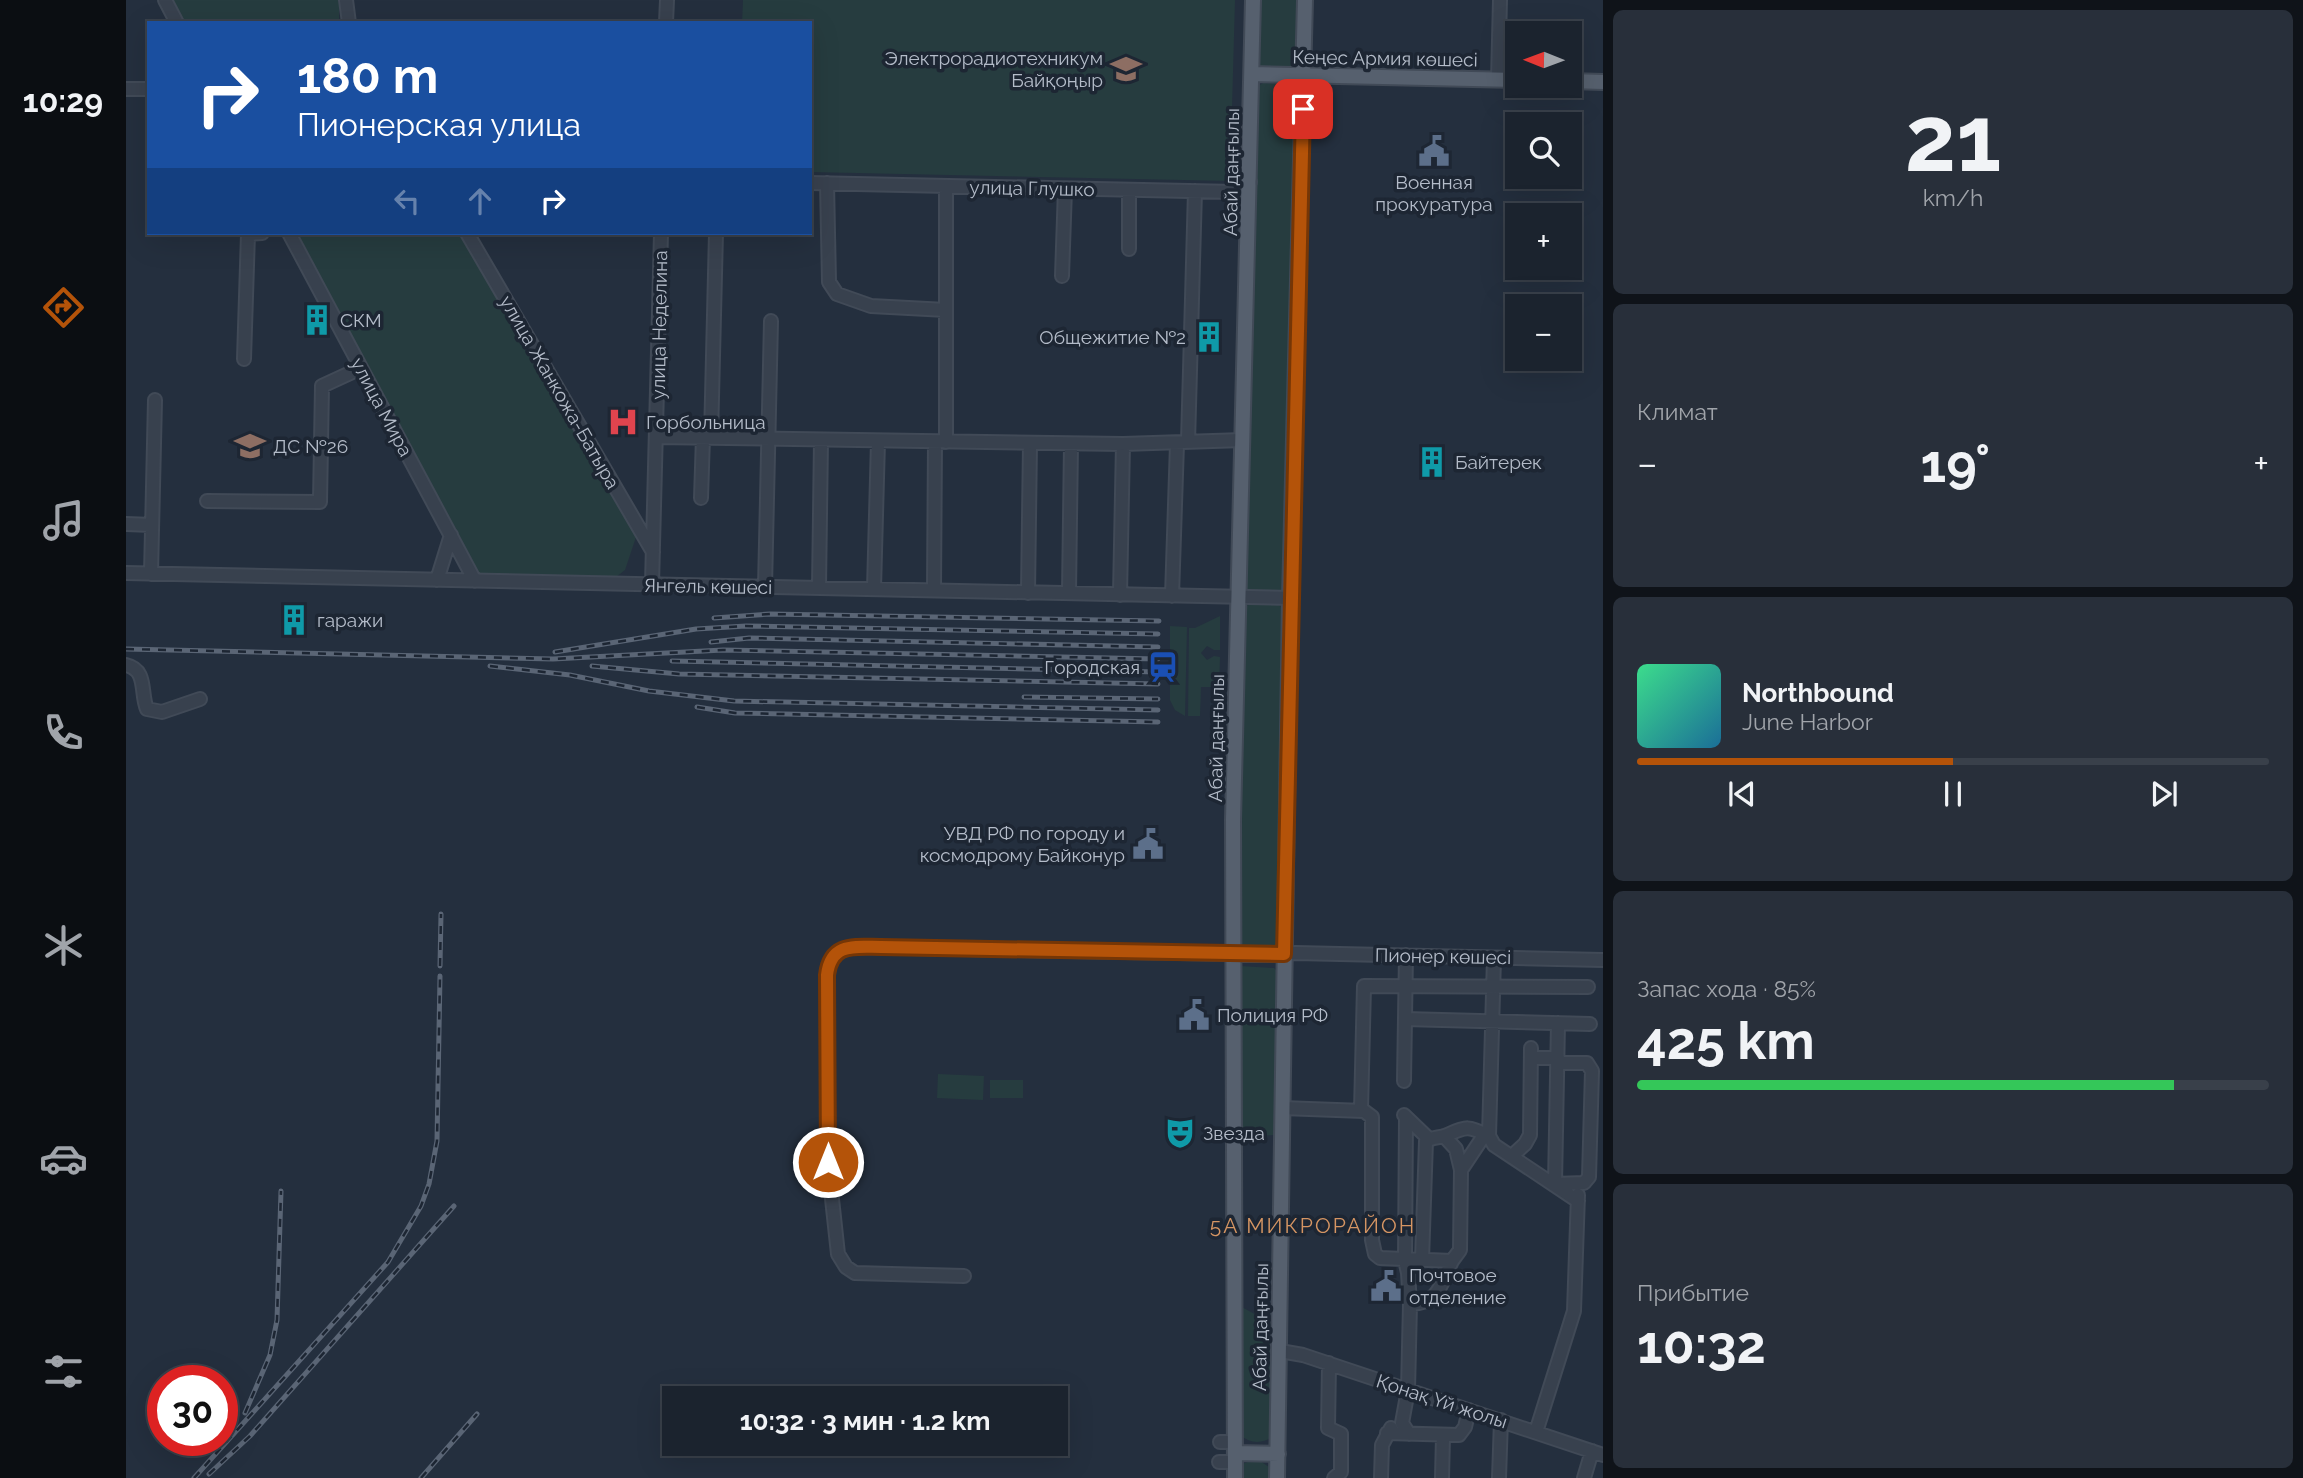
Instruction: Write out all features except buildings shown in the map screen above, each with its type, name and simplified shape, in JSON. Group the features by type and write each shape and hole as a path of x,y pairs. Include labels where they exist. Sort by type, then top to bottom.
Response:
{"main road":[{"name":"Абай даңғылы","path":"1235,1478 1233,820 1254,0"},
{"name":"Абай даңғылы","path":"1277,1478 1290,598 1305,0"},
{"name":"Кеңес Армия көшесі","path":"1252,74 1505,80"},
{"path":"1582,81 1603,82"},
{"path":"1233,954 1284,954"},
{"path":"1235,1452 1278,1454"}],"street":[{"path":"165,0 176,21"},
{"path":"346,0 349,21"},
{"path":"666,21 667,0"},
{"path":"1498,80 1500,0"},
{"path":"126,89 147,89"},
{"name":"улица Глушко","path":"812,183 1235,192 1250,182"},
{"path":"827,183 830,282 836,294 871,306 946,310"},
{"path":"934,590 946,310 946,186"},
{"path":"1062,276 1065,189"},
{"path":"1129,190 1129,249"},
{"path":"1172,596 1195,191"},
{"path":"244,359 247,235"},
{"name":"улица Мира","path":"290,235 475,581"},
{"name":"улица Жанкожа-Батыра","path":"468,235 653,552"},
{"name":"улица Неделина","path":"652,584 661,235"},
{"path":"701,498 707,438 716,235"},
{"path":"765,587 771,321"},
{"path":"207,501 320,502 322,386 360,368"},
{"path":"151,574 155,400"},
{"path":"656,437 1123,444 1243,440"},
{"path":"818,588 821,440"},
{"path":"874,589 878,441"},
{"path":"1028,593 1030,443"},
{"path":"1069,593 1071,443"},
{"path":"1120,594 1123,444"},
{"path":"126,524 152,525"},
{"path":"437,580 451,535"},
{"name":"Янгель көшесі","path":"126,573 1290,598"},
{"path":"126,666 136,670 143,679 145,705 154,712 180,707 200,699"},
{"path":"964,1276 855,1273 846,1267 838,1254 828,1162 827,975 831,959 836,953 850,947 860,947 1233,954"},
{"name":"Пионер көшесі","path":"1284,954 1603,960"},
{"path":"1404,1081 1406,956"},
{"path":"1461,1170 1487,1135 1494,1021 1494,958"},
{"path":"1361,1111 1364,986 1588,987"},
{"path":"1405,1019 1590,1024"},
{"path":"1555,1184 1558,1023"},
{"path":"1512,1156 1530,1135 1531,1053 1558,1061 1587,1063 1591,1071 1589,1177 1584,1183 1555,1184"},
{"path":"1282,1108 1361,1111 1369,1114 1372,1117 1375,1254 1380,1258 1452,1261"},
{"path":"1409,1434 1402,1423 1408,1390 1410,1304 1405,1260 1404,1115 1429,1139"},
{"path":"1422,1260 1424,1144 1429,1139 1463,1128 1473,1128 1487,1135 1494,1144 1578,1201"},
{"path":"1410,1304 1423,1304 1432,1300 1460,1250 1461,1170 1455,1149 1444,1136"},
{"path":"1536,1432 1574,1311 1578,1184"},
{"name":"Қонақ Үй жолы","path":"1280,1351 1303,1354 1598,1453"},
{"path":"1329,1363 1328,1428 1341,1434 1341,1472 1334,1478"},
{"path":"1387,1433 1459,1435 1463,1432 1469,1410"},
{"path":"1381,1478 1382,1445 1387,1433 1403,1415"},
{"path":"1499,1478 1500,1420"},
{"path":"1442,1478 1443,1436"},
{"path":"1219,1462 1235,1452 1220,1442"},
{"path":"1584,1478 1598,1453"}],"green space":[{"path":"170,0 339,0 339,21 181,21"},
{"path":"743,0 1235,0 1230,181 812,172 812,21 742,21"},
{"path":"1257,0 1301,0 1300,64 1296,70 1257,66"},
{"path":"1263,83 1297,85 1284,589 1279,592 1245,590 1258,86"},
{"path":"295,235 461,235 637,534 625,570 616,577 483,576 478,573"},
{"path":"1251,603 1276,604 1285,609 1281,943 1277,948 1237,948 1244,608"},
{"path":"1220,616 1220,650 1207,646 1201,653 1207,660 1214,656 1220,657 1219,687 1201,687 1200,716 1188,716 1189,628 1195,628"},
{"path":"1170,626 1187,627 1185,716 1175,710 1170,700"},
{"path":"1241,966 1274,968 1280,974 1278,1135 1236,1136 1237,971"},
{"path":"938,1074 984,1076 983,1100 937,1098"},
{"path":"990,1080 1023,1080 1023,1098 990,1098"},
{"path":"1238,1305 1275,1325 1274,1436 1261,1442 1248,1440 1240,1435"},
{"path":"1260,1461 1272,1469 1272,1478 1240,1478 1240,1465"}],"railway":[{"path":"714,618 770,614 1159,621"},
{"path":"555,652 696,629 746,626 1158,634"},
{"path":"711,642 749,638 1158,647"},
{"path":"126,649 553,659 723,650 1158,659"},
{"path":"672,661 1158,672"},
{"path":"490,666 570,675 649,691 734,701 1158,710"},
{"path":"592,666 679,674 1158,684"},
{"path":"1024,697 1158,699"},
{"path":"697,707 735,713 1158,722"},
{"path":"440,966 441,914"},
{"path":"194,1478 388,1262 421,1206 429,1184 437,1141 440,976"},
{"path":"245,1413 270,1355 277,1320 281,1191"},
{"path":"209,1474 250,1436 454,1206"},
{"path":"421,1478 477,1414"}],"place":[{"name":"Электрорадиотехникум Байқоңыр","path":"1126,69"},
{"name":"Военная прокуратура","path":"1434,151"},
{"name":"СКМ","path":"317,320"},
{"name":"Общежитие №2","path":"1209,337"},
{"name":"Горбольница","path":"623,422"},
{"name":"ДС №26","path":"250,446"},
{"name":"Байтерек","path":"1432,462"},
{"name":"гаражи","path":"294,620"},
{"name":"Городская","path":"1163,667"},
{"name":"УВД РФ по городу и космодрому Байконур","path":"1148,844"},
{"name":"Полиция РФ","path":"1194,1015"},
{"name":"Звезда","path":"1180,1133"},
{"name":"Почтовое отделение","path":"1386,1286"}],"district":[{"name":"5А МИКРОРАЙОН","path":"1313,1225"}],"route":[{"path":"828,1162 827,975 831,959 842,949 881,947 1276,956 1284,954 1303,109"}]}
